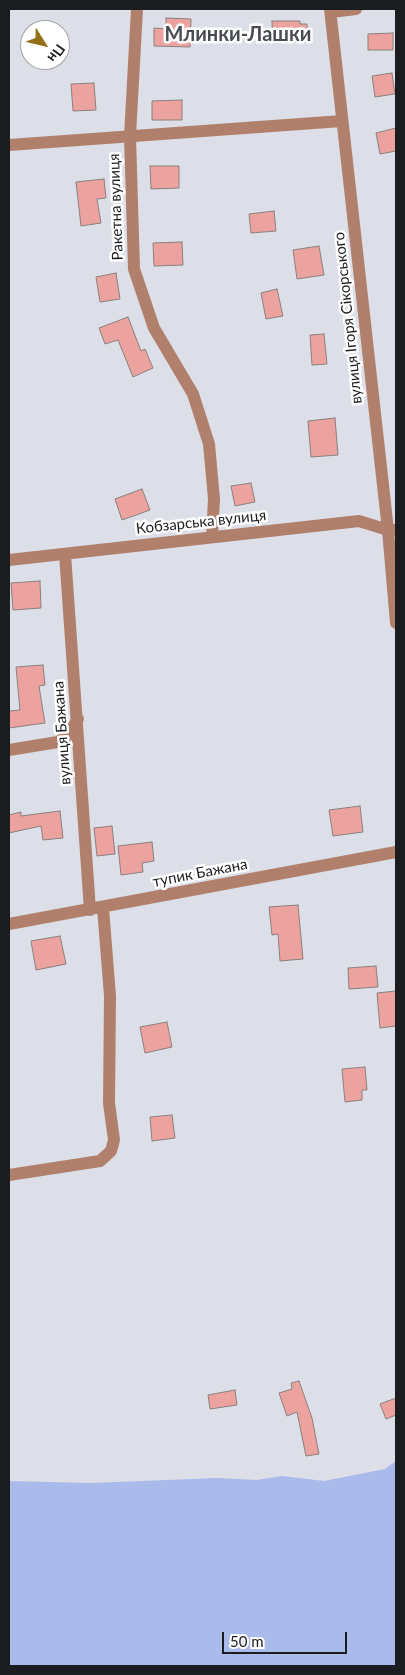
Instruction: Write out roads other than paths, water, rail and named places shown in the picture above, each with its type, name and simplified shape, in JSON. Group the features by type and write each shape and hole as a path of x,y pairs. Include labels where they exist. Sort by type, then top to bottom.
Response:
{"street":[{"name":"Ракетна вулиця","path":"136,9 130,136 134,269 154,328 193,394 209,444 214,499 212,538"},
{"path":"331,10 356,9"},
{"name":"вулиця Ігоря Сікорського","path":"331,10 342,121 392,530 396,624"},
{"path":"9,144 342,121"},
{"name":"Кобзарська вулиця","path":"9,560 359,521 392,530"},
{"name":"вулиця Бажана","path":"65,554 90,910"},
{"path":"9,750 58,742 67,736 78,719"},
{"name":"тупик Бажана","path":"9,924 396,852"},
{"path":"9,1174 100,1161 111,1151 114,1140 109,1103 110,996 103,908"}],"district":[{"name":"Млинки-Лашки","path":"238,35"}]}
